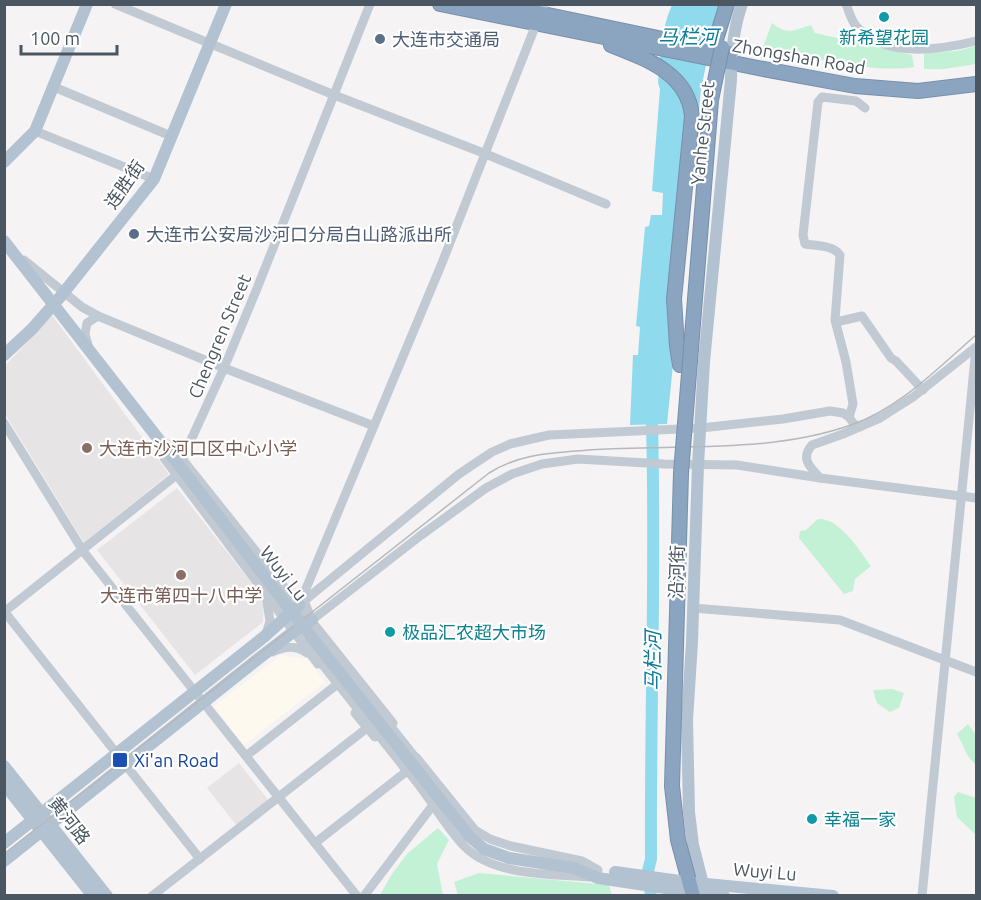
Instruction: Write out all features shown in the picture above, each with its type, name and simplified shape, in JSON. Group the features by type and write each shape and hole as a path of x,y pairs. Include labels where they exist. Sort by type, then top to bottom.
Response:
{"highway":[{"name":"Zhongshan Road","path":"440,4 540,14 575,32 652,48 724,56 831,82 918,90 976,84"},
{"name":"Zhongshan Road","path":"495,4 540,14 652,48"},
{"path":"698,892 673,841 666,786 673,472 680,365 706,82 713,49 727,4"},
{"path":"698,892 678,840 672,786 681,473 711,100 722,47 735,4"},
{"path":"652,48 660,67 680,83 687,93 692,116 674,298 680,365"}],"main road":[{"path":"4,162 35,131 87,4"},
{"name":"连胜街","path":"4,355 32,329 64,293 154,179 226,4"},
{"path":"528,4 540,14"},
{"name":"Yanhe Street","path":"701,428 704,362 731,80 724,56 742,4"},
{"name":"Wuyi Lu","path":"8,245 303,627 469,836 484,849 509,858 724,896"},
{"name":"沿河街","path":"698,892 687,779 687,720 701,428"},
{"path":"4,843 265,636 301,603"},
{"path":"4,861 258,659 303,627"},
{"name":"黄河路","path":"4,766 93,896"},
{"name":"黄河路","path":"4,784 37,816"},
{"name":"黄河路","path":"46,828 107,896"},
{"name":"Wuyi Lu","path":"698,892 833,896"}],"street":[{"path":"115,4 606,204"},
{"name":"Chengren Street","path":"5,612 174,477 224,368 370,4"},
{"path":"846,4 854,25 873,41 892,46 925,48 959,46 976,41"},
{"path":"313,658 303,627 301,603 486,154 540,14"},
{"path":"54,87 171,136"},
{"path":"849,417 853,404 836,322 840,255 837,251 827,247 805,244 803,235 818,102 822,97 856,101 865,108"},
{"path":"35,131 154,179"},
{"path":"8,245 64,293 98,316 374,426"},
{"path":"91,353 85,334 87,323 98,316"},
{"path":"836,322 862,316 891,358 923,390"},
{"path":"820,478 806,462 808,449 818,442 880,418 923,390 976,347"},
{"path":"922,896 976,347"},
{"path":"301,603 459,474 492,452 510,444 549,435 701,428 830,411 843,413 860,427"},
{"path":"4,423 83,551 357,896"},
{"path":"303,627 477,494 526,468 561,460 737,465 976,498"},
{"path":"180,466 282,585 301,603 303,627 318,659 434,804 466,848 488,863 509,869 598,874"},
{"path":"180,466 283,619 303,627 335,649"},
{"path":"282,585 297,591 309,584"},
{"path":"261,588 267,599 270,615 265,636"},
{"path":"327,608 321,620 335,649 386,713 419,762"},
{"path":"693,608 840,621 976,672"},
{"path":"5,612 200,859"},
{"path":"303,627 330,650 475,830 490,839 511,846 586,862 598,874"},
{"path":"258,659 288,646 302,650 313,658 367,729 407,771"},
{"path":"246,756 334,686"},
{"path":"152,896 367,729"},
{"path":"315,843 407,771"},
{"path":"364,896 444,793"}],"shaded area":[{"name":"大连市沙河口区中心小学","path":"52,315 169,474 84,543 5,414 4,367"},
{"name":"大连市第四十八中学","path":"177,488 264,599 263,622 195,675 97,550"},
{"path":"281,655 307,659 325,682 244,745 214,706"},
{"path":"239,763 269,801 237,826 207,788"}],"green space":[{"path":"772,23 787,31 811,25 815,33 912,55 914,67 897,69 859,66 763,47"},
{"path":"976,46 976,64 944,69 924,69 924,53 957,51"},
{"path":"818,519 834,523 841,529 871,566 855,579 853,591 844,594 799,538 800,531 806,530"},
{"path":"892,689 904,693 899,708 890,712 877,703 873,690"},
{"path":"968,724 976,735 976,765 967,754 957,734"},
{"path":"958,792 976,798 976,835 957,817 954,797"},
{"path":"438,828 449,840 437,864 443,895 380,895 407,854"},
{"path":"479,873 609,885 612,895 458,895 454,882"}],"water":[{"name":"马栏河","path":"672,5 723,5 709,51 701,89 667,424 630,425 633,355 638,355 640,327 636,326 645,227 649,226 651,215 662,215 663,193 652,191 660,89 658,83 660,53 665,24"}],"waterway":[{"name":"马栏河","path":"651,896 648,871 651,859 652,425"}],"tram line":[{"path":"4,854 489,473 501,466 550,453 622,448 755,444 819,434 851,425 886,409 918,386 976,335"}],"place":[{"name":"新希望花园","path":"884,17"},
{"name":"大连市交通局","path":"380,39"},
{"name":"大连市公安局沙河口分局白山路派出所","path":"134,234"},
{"name":"大连市沙河口区中心小学","path":"87,448"},
{"name":"大连市第四十八中学","path":"181,575"},
{"name":"极品汇农超大市场","path":"390,632"},
{"name":"Xi'an Road","path":"120,760"},
{"name":"幸福一家","path":"812,819"}]}
